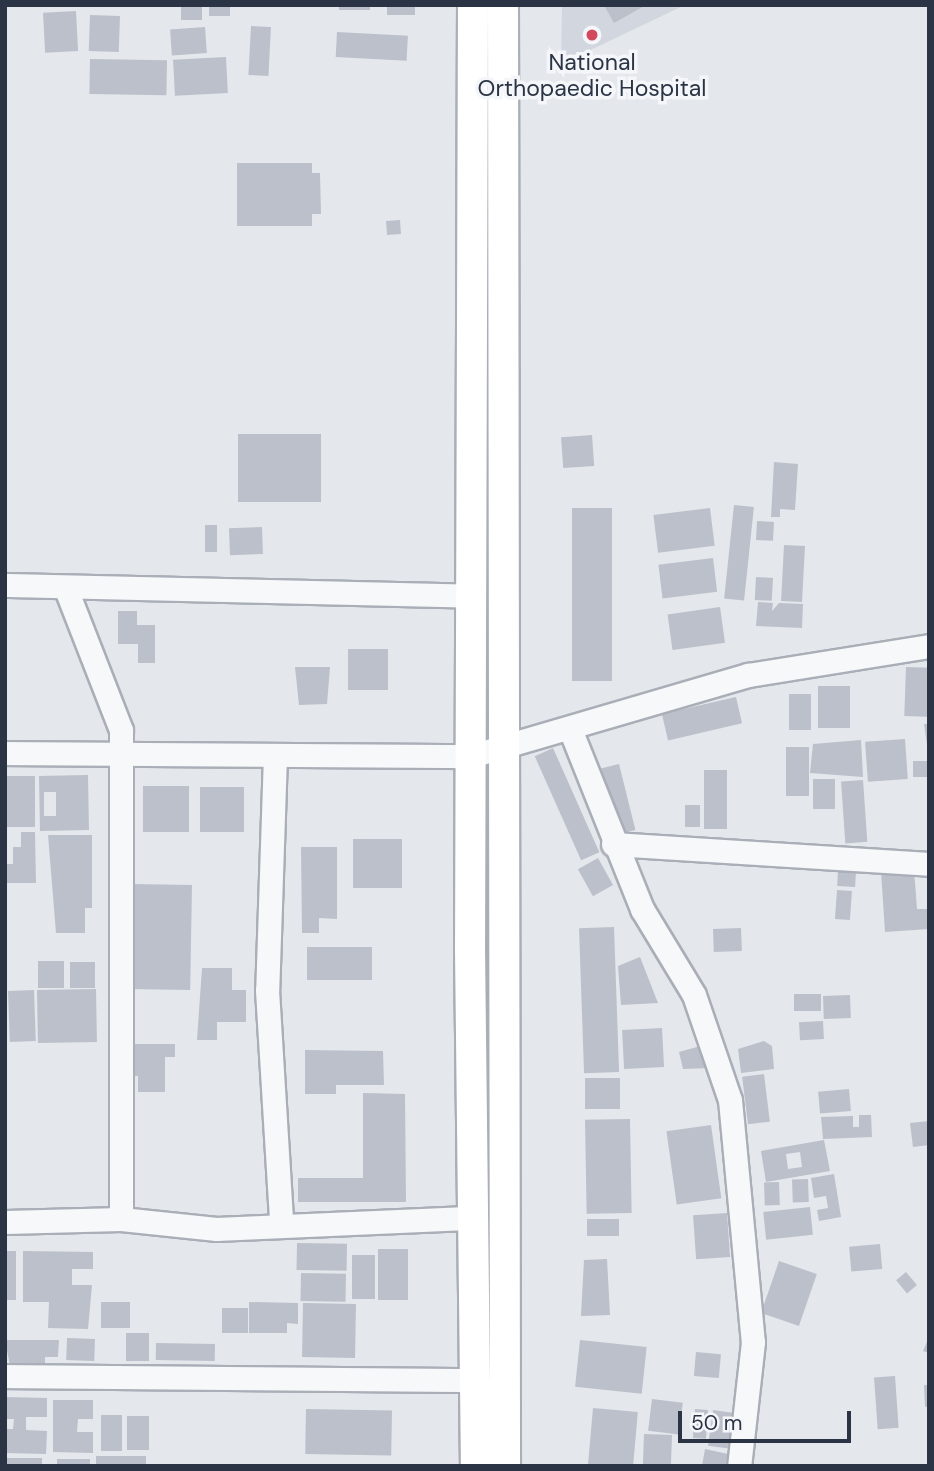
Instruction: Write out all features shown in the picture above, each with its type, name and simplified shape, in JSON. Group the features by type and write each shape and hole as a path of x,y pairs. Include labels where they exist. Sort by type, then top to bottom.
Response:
{"main road":[{"path":"473,5 471,757 476,1466"},
{"path":"503,5 505,1466"}],"street":[{"path":"5,585 66,589 473,596"},
{"path":"66,589 111,697 123,754 121,1219"},
{"path":"5,753 471,757 748,675 929,646"},
{"path":"570,729 613,844 642,909 694,995 730,1100 753,1342 739,1466"},
{"path":"275,755 267,990 281,1222"},
{"path":"613,844 929,864"},
{"path":"5,1222 121,1219 216,1229 281,1222 473,1218"},
{"path":"5,1376 475,1380"}],"shaded area":[{"name":"National Orthopaedic Hospital","path":"562,5 685,5 561,64"}],"building":[{"path":"181,5 202,5 202,20 181,20"},
{"path":"209,5 230,5 230,16 209,16"},
{"path":"339,5 370,5 370,10 339,10"},
{"path":"387,5 415,5 415,15 387,15"},
{"path":"604,5 646,5 614,23"},
{"path":"76,11 78,51 45,53 43,13"},
{"path":"90,15 120,16 119,52 89,51"},
{"path":"251,26 271,27 268,76 248,75"},
{"path":"205,27 207,53 172,55 170,29"},
{"path":"337,32 408,36 407,61 336,57"},
{"path":"226,57 228,93 175,96 173,60"},
{"path":"90,59 167,60 166,95 89,94"},
{"path":"237,163 312,163 312,173 320,173 321,214 312,214 312,226 237,226"},
{"path":"400,220 401,234 387,235 386,221"},
{"path":"238,434 321,434 321,502 238,502"},
{"path":"592,435 594,466 563,468 561,437"},
{"path":"774,462 798,464 795,510 780,509 780,517 771,517"},
{"path":"734,505 754,507 744,601 724,598"},
{"path":"572,508 612,508 612,681 572,681"},
{"path":"710,508 715,546 658,553 653,515"},
{"path":"757,521 774,522 773,541 756,540"},
{"path":"205,525 217,525 217,552 205,552"},
{"path":"262,527 263,554 230,555 229,528"},
{"path":"784,545 805,546 802,602 781,601"},
{"path":"713,558 717,592 663,598 658,565"},
{"path":"756,577 773,578 772,601 755,600"},
{"path":"758,602 773,603 772,611 779,603 803,604 802,628 756,626"},
{"path":"720,607 725,643 673,650 668,614"},
{"path":"118,611 137,611 137,625 155,625 155,663 138,663 138,644 118,644"},
{"path":"348,649 388,649 388,690 348,690"},
{"path":"295,667 330,667 327,704 299,705"},
{"path":"906,667 929,668 927,717 904,716"},
{"path":"818,686 850,686 850,728 818,728"},
{"path":"789,694 811,694 811,730 789,730"},
{"path":"736,697 742,723 668,740 662,714"},
{"path":"924,724 929,724 929,744 927,744"},
{"path":"905,739 908,779 868,782 865,742"},
{"path":"861,740 863,777 810,773 813,744"},
{"path":"786,747 809,747 809,796 786,796"},
{"path":"553,748 599,852 581,860 535,756"},
{"path":"913,761 929,761 929,777 913,777"},
{"path":"619,764 635,830 614,835 598,769"},
{"path":"704,770 727,770 727,829 704,829"},
{"path":"88,775 89,830 40,831 39,776","holes":["44,792 56,792 56,816 44,816"]},
{"path":"5,776 35,776 35,827 5,827"},
{"path":"813,779 835,779 835,809 813,809"},
{"path":"863,780 867,842 845,843 841,782"},
{"path":"143,786 189,786 189,832 143,832"},
{"path":"200,787 244,787 244,832 200,832"},
{"path":"685,805 700,805 700,827 685,827"},
{"path":"21,832 35,832 36,883 5,883 5,864 13,864 13,847 21,847"},
{"path":"48,835 92,835 92,908 85,908 85,933 56,933"},
{"path":"353,839 402,839 402,888 353,888"},
{"path":"301,847 337,847 337,919 319,918 319,933 302,933"},
{"path":"598,858 613,885 593,896 578,869"},
{"path":"914,869 917,909 929,909 929,929 885,932 881,871"},
{"path":"838,870 856,871 855,887 837,886"},
{"path":"131,884 192,885 190,990 129,989"},
{"path":"837,890 852,891 850,920 835,919"},
{"path":"614,927 619,1072 584,1073 579,928"},
{"path":"741,928 742,951 714,952 713,929"},
{"path":"307,947 372,947 372,980 307,980"},
{"path":"640,957 658,1003 621,1005 618,966"},
{"path":"38,961 64,961 64,988 38,988"},
{"path":"70,962 95,962 95,988 70,988"},
{"path":"202,968 232,968 232,990 246,990 246,1022 217,1022 217,1040 197,1040"},
{"path":"96,989 97,1042 38,1043 37,990"},
{"path":"34,990 36,1041 10,1042 8,991"},
{"path":"794,994 821,994 821,1011 794,1011"},
{"path":"850,995 851,1018 824,1019 823,996"},
{"path":"823,1021 824,1039 800,1040 799,1022"},
{"path":"662,1028 664,1067 624,1069 622,1030"},
{"path":"764,1041 772,1046 774,1069 741,1073 738,1049"},
{"path":"126,1044 175,1044 175,1057 165,1057 165,1092 138,1092 138,1076 126,1076"},
{"path":"704,1045 710,1068 683,1069 679,1052"},
{"path":"305,1050 383,1051 384,1085 336,1085 336,1094 305,1094"},
{"path":"764,1074 770,1122 748,1124 742,1077"},
{"path":"585,1078 620,1078 620,1109 585,1109"},
{"path":"849,1089 851,1111 820,1114 818,1092"},
{"path":"363,1093 405,1094 406,1202 298,1202 298,1178 363,1178"},
{"path":"859,1115 871,1115 872,1137 823,1139 821,1117 853,1116 853,1127 859,1127"},
{"path":"630,1119 632,1213 587,1214 585,1120"},
{"path":"929,1121 929,1145 913,1147 910,1123"},
{"path":"711,1125 721,1198 677,1205 666,1131"},
{"path":"824,1140 830,1171 766,1182 761,1151","holes":["800,1152 802,1167 788,1169 786,1154"]},
{"path":"834,1174 841,1217 819,1221 817,1210 828,1208 826,1196 814,1198 811,1178"},
{"path":"808,1179 809,1202 793,1203 792,1180"},
{"path":"779,1182 780,1205 765,1206 764,1183"},
{"path":"810,1207 813,1235 766,1240 763,1212"},
{"path":"727,1213 730,1257 696,1259 693,1215"},
{"path":"587,1219 619,1219 619,1236 587,1236"},
{"path":"297,1243 347,1244 347,1271 297,1270"},
{"path":"880,1244 882,1269 851,1272 849,1247"},
{"path":"378,1249 408,1249 408,1300 378,1300"},
{"path":"5,1251 16,1251 16,1300 5,1300"},
{"path":"23,1251 93,1252 93,1269 72,1269 72,1285 92,1285 88,1329 48,1328 49,1302 23,1302"},
{"path":"352,1255 375,1255 375,1299 352,1299"},
{"path":"607,1259 610,1315 581,1316 584,1260"},
{"path":"779,1261 817,1274 799,1326 761,1313"},
{"path":"906,1272 917,1285 907,1293 896,1280"},
{"path":"301,1273 346,1274 346,1302 301,1301"},
{"path":"101,1302 130,1302 130,1328 101,1328"},
{"path":"249,1302 298,1303 298,1324 287,1323 287,1333 249,1333"},
{"path":"303,1303 356,1304 355,1358 302,1357"},
{"path":"222,1308 248,1308 248,1333 222,1333"},
{"path":"126,1333 149,1333 149,1361 126,1361"},
{"path":"929,1337 929,1353 923,1351"},
{"path":"67,1338 95,1339 94,1361 66,1360"},
{"path":"5,1340 59,1340 58,1357 45,1357 45,1371 11,1371"},
{"path":"580,1340 647,1347 642,1394 575,1387"},
{"path":"156,1343 215,1344 215,1361 156,1360"},
{"path":"696,1352 721,1354 719,1378 694,1376"},
{"path":"895,1376 899,1428 878,1429 874,1377"},
{"path":"924,1385 929,1385 929,1406 925,1407"},
{"path":"5,1397 47,1398 47,1417 26,1417 26,1430 47,1431 46,1454 5,1453 5,1429 13,1429 14,1419 5,1419"},
{"path":"652,1399 683,1403 679,1435 648,1431"},
{"path":"53,1400 93,1400 93,1419 78,1419 77,1432 93,1432 93,1453 53,1452"},
{"path":"593,1408 638,1412 633,1466 588,1466"},
{"path":"306,1409 392,1411 391,1455 305,1454"},
{"path":"695,1409 708,1410 706,1439 693,1438"},
{"path":"713,1410 734,1413 729,1449 708,1446"},
{"path":"101,1415 122,1415 122,1451 101,1451"},
{"path":"127,1416 149,1416 149,1450 127,1450"},
{"path":"644,1434 672,1435 671,1466 643,1466"},
{"path":"705,1449 728,1454 725,1466 702,1466"},
{"path":"96,1456 146,1456 146,1466 96,1466"},
{"path":"5,1458 42,1458 42,1466 5,1466"},
{"path":"57,1459 90,1459 90,1466 57,1466"}],"place":[{"name":"National Orthopaedic Hospital","path":"592,35"}]}
